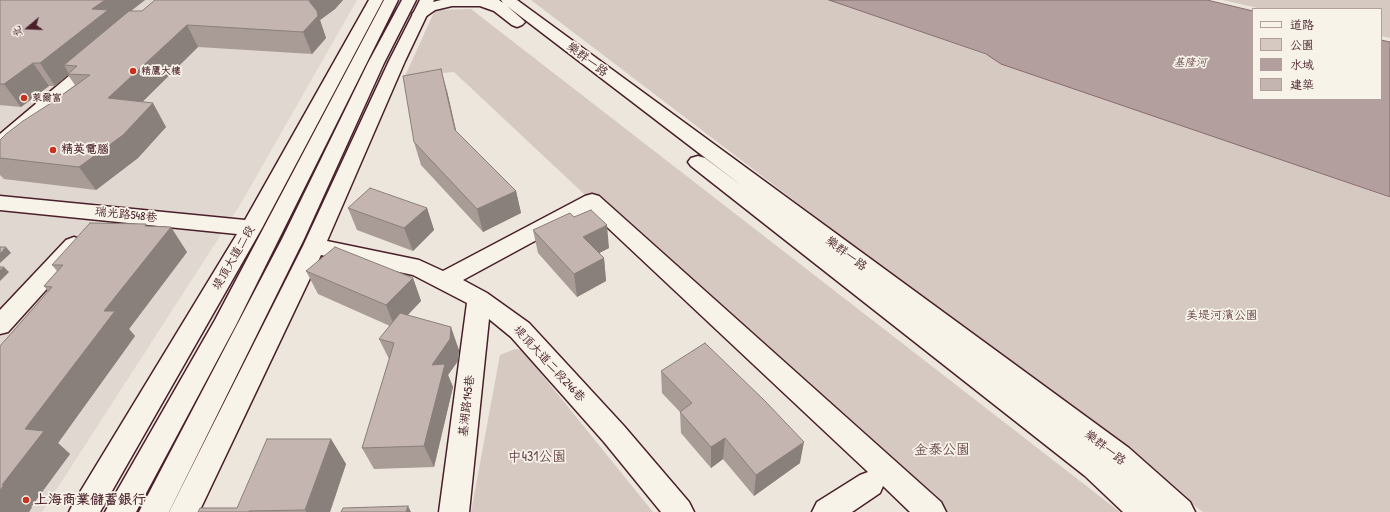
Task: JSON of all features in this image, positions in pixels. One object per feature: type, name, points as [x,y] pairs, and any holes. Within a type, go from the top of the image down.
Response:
[{"type":"main road","name":"堤頂大道二段","points":[[84,512],[251,228],[376,0]]},
{"type":"main road","name":"堤頂大道二段","points":[[120,512],[224,325],[391,0]]},
{"type":"main road","points":[[418,4],[430,7],[452,2],[498,2]]},
{"type":"main road","name":"樂群一路","points":[[498,2],[1094,467],[1144,512]]},
{"type":"main road","name":"樂群一路","points":[[498,2],[1119,457],[1180,512]]},
{"type":"main road","points":[[184,512],[314,246],[418,4]]},
{"type":"main road","points":[[154,512],[293,239],[376,63],[418,4]]},
{"type":"main road","points":[[0,144],[109,51]]},
{"type":"main road","points":[[443,280],[592,201],[931,512]]},
{"type":"main road","name":"瑞光路548巷","points":[[0,202],[251,228]]},
{"type":"main road","points":[[0,325],[104,212]]},
{"type":"main road","name":"堤頂大道二段246巷","points":[[314,246],[419,268],[479,299],[520,330],[614,434],[680,512]]},
{"type":"main road","name":"基湖路145巷","points":[[454,512],[479,299]]},
{"type":"main road","points":[[827,512],[870,484]]},
{"type":"shaded area","points":[[0,0],[357,0],[240,205],[42,512],[0,512]]},
{"type":"green space","name":"美堤河濱公園","points":[[531,0],[831,0],[1390,198],[1390,512],[1203,512]]},
{"type":"green space","points":[[1223,0],[1390,0],[1390,38],[1382,36],[1382,8],[1258,8]]},
{"type":"green space","name":"金泰公園","points":[[471,9],[1120,512],[920,512],[875,467],[454,72],[405,76],[435,10]]},
{"type":"green space","name":"中431公園","points":[[515,349],[522,350],[653,512],[471,512],[500,355]]},
{"type":"water","name":"基隆河","points":[[829,0],[1207,0],[1252,11],[1252,100],[1382,100],[1382,40],[1390,42],[1390,197],[1001,64],[986,54]]},
{"type":"building","points":[[0,0],[105,0],[92,9],[108,10],[40,63],[33,63],[4,84],[0,84]]},
{"type":"building","points":[[155,0],[311,0],[309,1],[317,11],[318,16],[303,32],[187,25],[108,98],[153,103],[123,135],[79,167],[0,158],[0,140],[6,134],[90,75],[68,74],[77,66],[64,65],[129,11],[142,11]]},
{"type":"building","points":[[441,69],[455,130],[516,191],[477,209],[414,142],[403,76]]},
{"type":"building","points":[[370,188],[427,208],[404,228],[348,208]]},
{"type":"building","points":[[591,210],[607,225],[583,237],[604,258],[574,274],[533,230],[570,213],[574,217]]},
{"type":"building","points":[[90,223],[146,224],[145,226],[171,227],[104,311],[115,311],[25,429],[44,431],[2,485],[4,485],[0,490],[0,346],[52,287],[44,286],[63,265],[52,265]]},
{"type":"building","points":[[0,247],[6,247],[0,254]]},
{"type":"building","points":[[335,247],[413,278],[386,305],[306,271]]},
{"type":"building","points":[[400,313],[451,327],[450,339],[432,365],[445,364],[424,446],[362,448],[394,343],[379,339]]},
{"type":"building","points":[[705,343],[765,401],[804,442],[756,475],[725,438],[711,447],[680,412],[692,403],[661,371]]},
{"type":"building","points":[[267,439],[331,439],[305,510],[198,512],[200,508],[237,508]]},
{"type":"building","points":[[408,506],[406,512],[341,512],[343,508]]},
{"type":"place","name":"精鷹大樓","points":[[133,71]]},
{"type":"place","name":"萊爾富","points":[[24,98]]},
{"type":"place","name":"精英電腦","points":[[53,150]]},
{"type":"place","name":"上海商業儲蓄銀行","points":[[26,500]]}]
